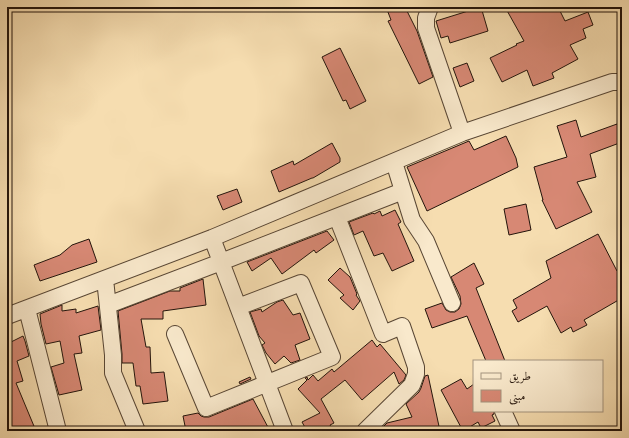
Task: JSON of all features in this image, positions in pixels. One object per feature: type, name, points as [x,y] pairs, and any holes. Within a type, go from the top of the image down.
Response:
[{"type":"street","points":[[430,7],[426,18],[426,28],[462,133]]},
{"type":"street","points":[[7,316],[212,238],[462,133],[612,82],[622,82]]},
{"type":"street","points":[[394,162],[412,220],[426,241],[452,304]]},
{"type":"street","points":[[108,305],[403,191]]},
{"type":"street","points":[[337,217],[383,334],[402,326],[416,367],[416,374],[412,385],[365,431]]},
{"type":"street","points":[[212,238],[284,431]]},
{"type":"street","points":[[105,279],[113,373],[137,431]]},
{"type":"street","points":[[175,334],[206,408],[332,357],[301,283],[238,307]]},
{"type":"street","points":[[27,309],[58,431]]},
{"type":"street","points":[[503,412],[512,431]]},
{"type":"building","points":[[386,7],[405,7],[417,31],[433,77],[419,84],[388,21],[391,20]]},
{"type":"building","points":[[481,7],[488,31],[450,43],[448,36],[441,38],[436,21]]},
{"type":"building","points":[[505,7],[558,7],[565,21],[588,12],[593,25],[583,29],[586,38],[570,45],[578,59],[552,73],[554,78],[533,86],[527,70],[502,82],[490,58],[524,41]]},
{"type":"building","points":[[340,48],[366,101],[350,109],[346,100],[343,101],[322,57]]},
{"type":"building","points":[[467,63],[474,81],[460,87],[453,68]]},
{"type":"building","points":[[576,120],[581,137],[617,124],[622,142],[590,154],[596,177],[577,182],[592,212],[556,229],[542,200],[534,167],[567,157],[557,126]]},
{"type":"building","points":[[506,136],[516,158],[518,167],[427,211],[407,167],[469,141],[474,150]]},
{"type":"building","points":[[332,143],[340,158],[340,162],[313,178],[279,192],[271,171],[293,161],[294,165]]},
{"type":"building","points":[[237,189],[242,202],[223,210],[217,196]]},
{"type":"building","points":[[526,204],[531,230],[509,235],[504,209]]},
{"type":"building","points":[[395,210],[401,222],[398,224],[414,261],[392,271],[383,253],[374,256],[363,231],[354,235],[349,222],[380,211],[382,216]]},
{"type":"building","points":[[327,231],[334,240],[316,253],[314,250],[282,274],[271,258],[252,271],[247,262]]},
{"type":"building","points":[[598,234],[617,271],[622,268],[622,298],[584,320],[587,325],[573,332],[571,327],[561,333],[547,306],[518,322],[512,311],[517,308],[513,300],[551,278],[546,261]]},
{"type":"building","points":[[89,239],[97,262],[40,281],[34,265],[60,255],[72,245]]},
{"type":"building","points":[[474,263],[484,284],[476,288],[505,360],[486,360],[467,316],[432,328],[425,309],[442,303],[446,310],[455,312],[459,309],[461,304],[460,296],[451,277]]},
{"type":"building","points":[[340,268],[350,277],[357,294],[356,295],[360,301],[353,310],[340,298],[344,295],[328,280]]},
{"type":"building","points":[[203,279],[206,305],[163,311],[163,319],[141,319],[146,347],[150,347],[151,373],[164,372],[168,401],[143,404],[140,386],[136,386],[133,363],[122,363],[118,311],[170,291],[180,291],[180,288]]},
{"type":"building","points":[[283,300],[293,315],[300,313],[310,339],[295,345],[300,360],[291,363],[284,356],[275,364],[266,353],[262,345],[265,343],[259,336],[250,312],[261,309],[262,312],[277,302]]},
{"type":"building","points":[[62,305],[62,311],[76,309],[76,313],[98,306],[101,330],[79,336],[82,353],[74,354],[82,390],[59,395],[51,367],[64,363],[60,341],[46,344],[40,314]]},
{"type":"building","points":[[23,336],[29,356],[17,361],[23,381],[16,383],[36,431],[7,431],[7,339],[10,339],[11,342]]},
{"type":"building","points":[[372,340],[377,347],[380,344],[406,375],[404,380],[399,384],[394,372],[362,400],[345,380],[321,399],[334,423],[330,425],[333,431],[307,431],[302,422],[320,413],[298,389],[307,380],[305,378],[307,377],[308,380],[313,375],[318,381],[332,369],[334,372]]},
{"type":"building","points":[[428,375],[440,431],[379,431],[387,423],[412,417],[406,404],[419,392],[425,376]]},
{"type":"building","points":[[250,377],[251,379],[240,384],[239,382]]},
{"type":"building","points":[[461,379],[467,389],[473,385],[473,412],[494,412],[492,415],[495,421],[481,428],[478,422],[463,431],[441,390]]},
{"type":"building","points":[[253,399],[270,431],[186,431],[183,416],[198,413],[201,416],[209,417]]}]
